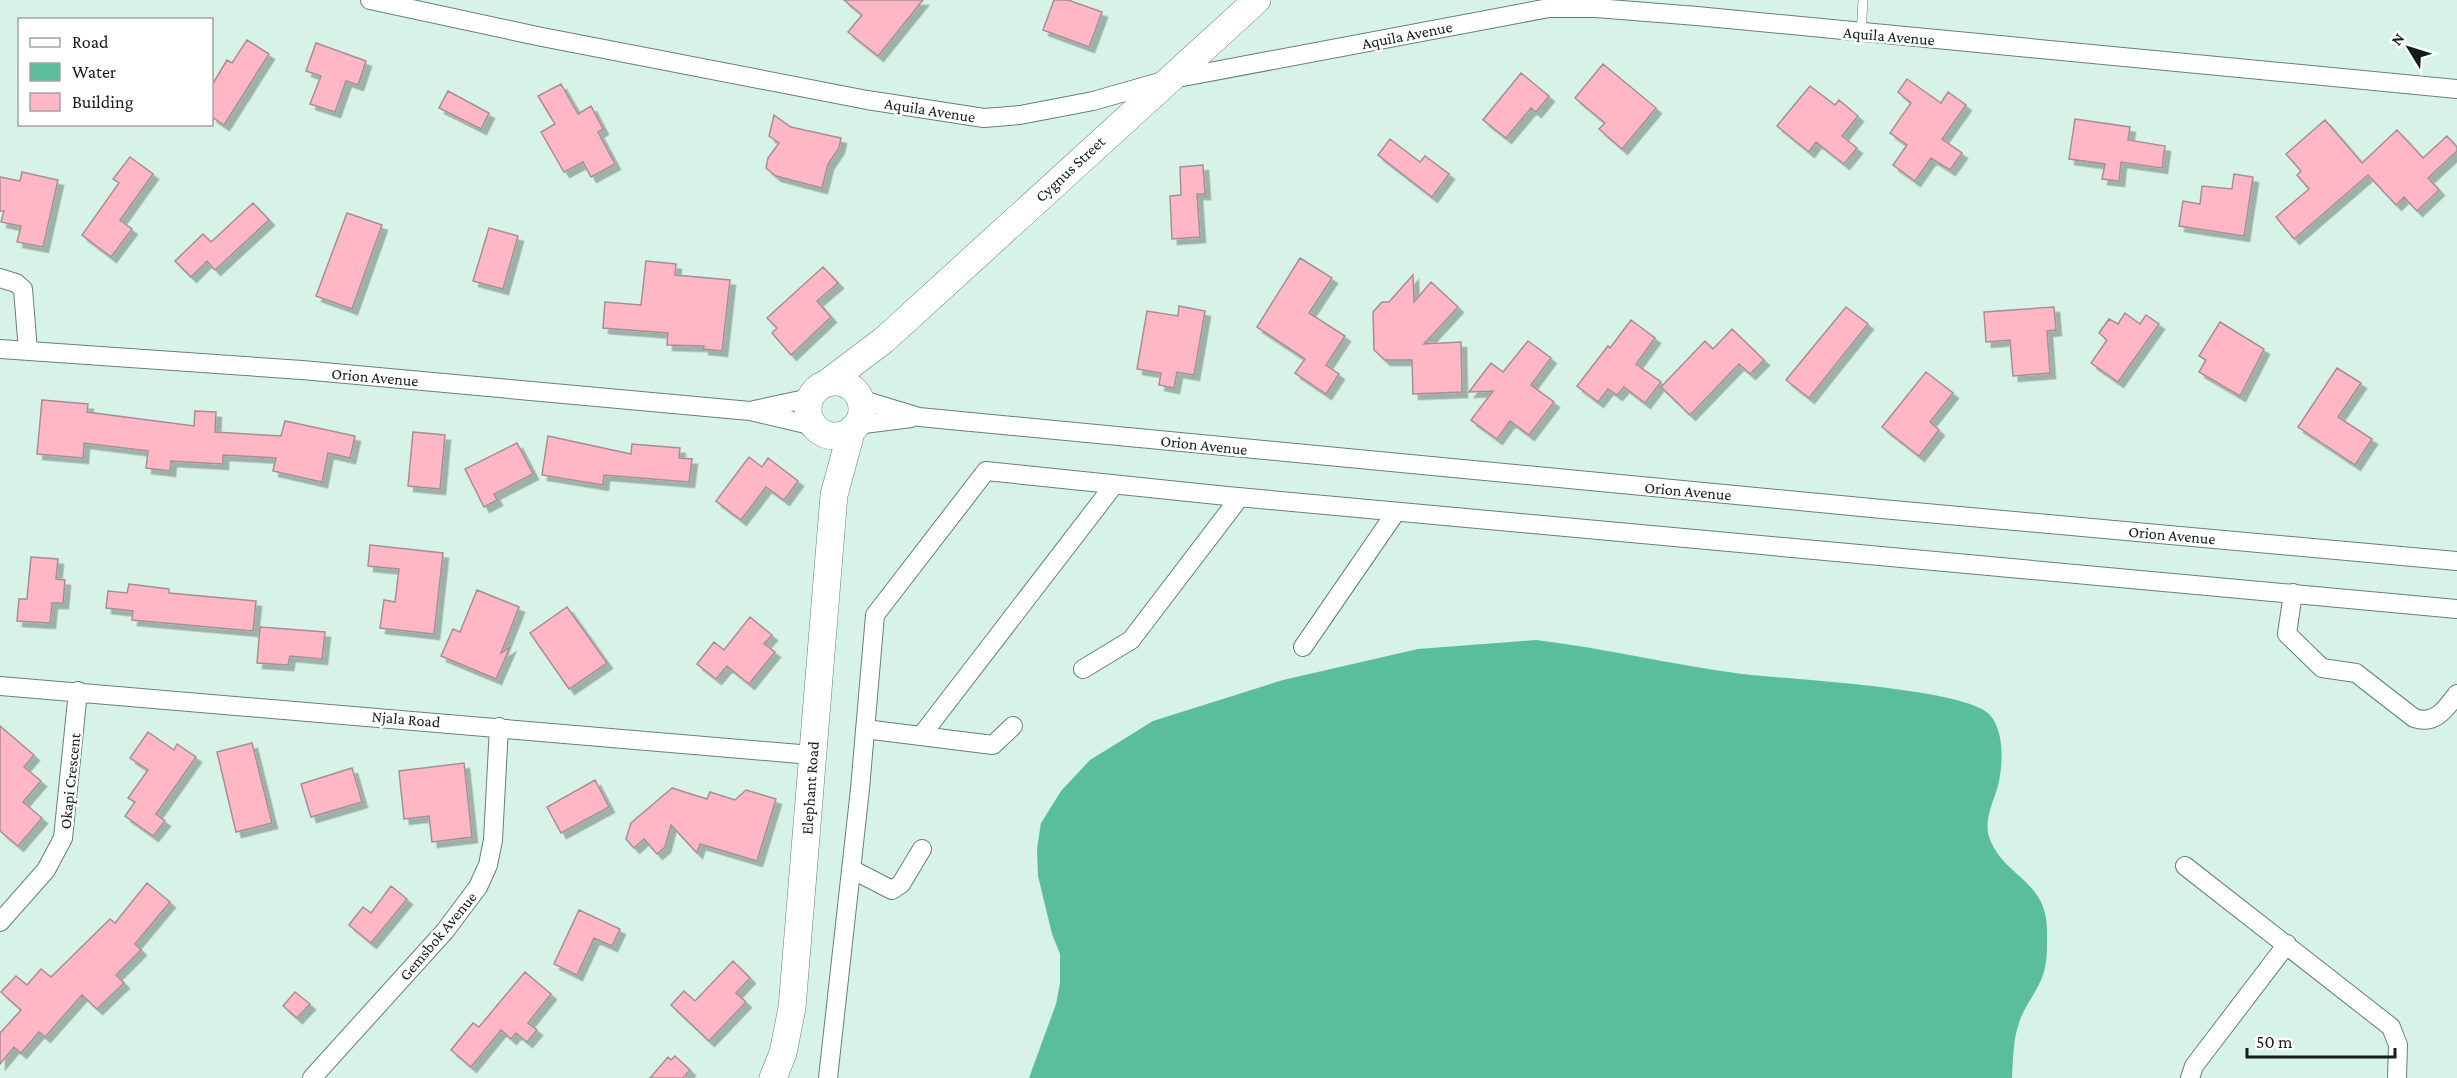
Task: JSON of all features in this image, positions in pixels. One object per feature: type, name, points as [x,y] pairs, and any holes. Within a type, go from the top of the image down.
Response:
[{"type":"street","name":"Aquila Avenue","points":[[370,0],[542,37],[855,97],[984,118],[1020,115],[1093,101],[1167,80],[1549,8],[1607,9],[2457,89]]},
{"type":"street","name":"Cygnus Street","points":[[819,390],[884,340],[1257,0]]},
{"type":"street","points":[[0,278],[16,283],[23,289],[28,351]]},
{"type":"street","name":"Cygnus Street","points":[[856,411],[866,363],[884,340]]},
{"type":"street","name":"Orion Avenue","points":[[0,349],[302,370],[750,411],[817,429]]},
{"type":"street","points":[[843,383],[856,411],[836,436],[817,429],[808,412],[819,390],[843,383]]},
{"type":"street","name":"Orion Avenue","points":[[750,411],[819,390]]},
{"type":"street","name":"Orion Avenue","points":[[856,411],[1847,506],[2457,561]]},
{"type":"street","name":"Orion Avenue","points":[[856,411],[919,417]]},
{"type":"street","name":"Elephant Road","points":[[773,1078],[788,1037],[792,1008],[834,495],[856,411]]},
{"type":"street","name":"Elephant Road","points":[[817,429],[828,451],[834,495]]},
{"type":"street","points":[[828,1078],[852,869],[875,615],[986,471],[1396,512],[2293,592],[2457,609]]},
{"type":"street","points":[[921,736],[1114,484]]},
{"type":"street","points":[[1083,669],[1131,640],[1240,497]]},
{"type":"street","points":[[1304,647],[1396,512]]},
{"type":"street","points":[[2293,592],[2287,634],[2322,668],[2356,673],[2414,718],[2424,721],[2437,717],[2457,694]]},
{"type":"street","name":"Njala Road","points":[[0,686],[812,755]]},
{"type":"street","name":"Okapi Crescent","points":[[0,922],[46,870],[63,838],[78,691]]},
{"type":"street","points":[[866,729],[993,745],[1013,726]]},
{"type":"street","name":"Gemsbok Avenue","points":[[312,1078],[445,931],[478,887],[488,865],[493,840],[499,727]]},
{"type":"street","points":[[852,869],[892,890],[902,884],[922,849]]},
{"type":"street","points":[[2185,866],[2391,1027],[2398,1045],[2397,1078]]},
{"type":"street","points":[[2190,1078],[2194,1066],[2287,944]]},
{"type":"lane","points":[[1861,34],[1863,0]]},
{"type":"water","points":[[1536,640],[1742,674],[1913,691],[1975,706],[1990,715],[1998,729],[2002,756],[1999,781],[1988,819],[1988,834],[1998,854],[2034,890],[2041,901],[2047,931],[2045,968],[2018,1027],[2012,1078],[1029,1078],[1056,1004],[1060,983],[1060,954],[1052,934],[1038,876],[1037,849],[1041,823],[1061,791],[1090,760],[1153,721],[1283,680],[1418,649]]},
{"type":"building","points":[[844,0],[923,0],[878,56],[848,32],[862,15]]},
{"type":"building","points":[[1054,0],[1068,0],[1102,12],[1089,47],[1043,30]]},
{"type":"building","points":[[247,40],[269,54],[224,125],[213,118],[213,83],[227,60],[232,63]]},
{"type":"building","points":[[316,43],[366,61],[358,85],[346,81],[335,112],[310,104],[321,76],[306,71]]},
{"type":"building","points":[[1603,64],[1656,108],[1622,149],[1599,129],[1605,123],[1575,98]]},
{"type":"building","points":[[1521,73],[1549,96],[1536,112],[1531,108],[1506,138],[1483,120]]},
{"type":"building","points":[[1907,79],[1941,103],[1948,92],[1966,105],[1942,139],[1962,153],[1950,170],[1931,158],[1915,181],[1893,165],[1907,145],[1890,133],[1911,103],[1898,92]]},
{"type":"building","points":[[561,84],[578,114],[591,106],[603,129],[598,132],[615,164],[591,177],[583,162],[564,172],[541,132],[555,124],[538,96]]},
{"type":"building","points":[[1810,86],[1835,105],[1839,100],[1858,116],[1842,136],[1857,148],[1844,164],[1816,142],[1809,152],[1777,126]]},
{"type":"building","points":[[448,91],[489,113],[481,129],[439,108]]},
{"type":"building","points":[[774,115],[791,127],[841,138],[839,148],[828,164],[822,188],[776,176],[766,168],[768,158],[779,143],[769,136]]},
{"type":"building","points":[[2075,119],[2130,127],[2128,140],[2165,146],[2162,168],[2121,162],[2119,181],[2102,179],[2105,164],[2069,159]]},
{"type":"building","points":[[2325,120],[2362,163],[2397,130],[2423,158],[2447,136],[2457,147],[2457,151],[2428,178],[2439,190],[2417,211],[2404,197],[2396,205],[2368,175],[2294,239],[2276,217],[2309,189],[2297,175],[2301,171],[2286,154]]},
{"type":"building","points":[[1390,139],[1420,162],[1425,156],[1449,174],[1432,197],[1378,155]]},
{"type":"building","points":[[130,157],[153,174],[120,220],[132,229],[111,257],[82,235],[119,183],[113,179]]},
{"type":"building","points":[[1203,165],[1205,194],[1197,194],[1200,237],[1172,239],[1170,196],[1181,195],[1180,167]]},
{"type":"building","points":[[22,172],[58,180],[43,247],[17,242],[21,226],[1,222],[4,211],[0,211],[0,177],[20,181]]},
{"type":"building","points":[[2234,174],[2253,177],[2244,236],[2179,226],[2183,201],[2200,204],[2202,186],[2232,189]]},
{"type":"building","points":[[253,203],[269,220],[215,270],[207,261],[191,277],[175,261],[203,234],[211,242]]},
{"type":"building","points":[[347,213],[382,225],[352,309],[316,296]]},
{"type":"building","points":[[489,228],[518,236],[503,289],[473,281]]},
{"type":"building","points":[[1300,258],[1332,278],[1309,313],[1345,336],[1326,365],[1339,374],[1326,394],[1295,373],[1305,359],[1257,327]]},
{"type":"building","points":[[646,261],[676,264],[675,275],[730,280],[722,351],[703,349],[704,346],[667,345],[668,333],[603,328],[605,302],[641,305]]},
{"type":"building","points":[[823,267],[838,283],[817,301],[831,317],[791,355],[772,333],[777,328],[767,318]]},
{"type":"building","points":[[1413,275],[1414,302],[1431,282],[1458,307],[1424,344],[1461,342],[1462,392],[1413,394],[1412,360],[1385,360],[1374,350],[1373,312],[1382,302],[1389,302]]},
{"type":"building","points":[[1179,306],[1205,311],[1194,375],[1177,372],[1174,388],[1159,385],[1161,373],[1137,369],[1147,311],[1178,316]]},
{"type":"building","points":[[1846,307],[1868,324],[1809,398],[1786,380]]},
{"type":"building","points":[[2054,307],[2056,330],[2047,331],[2050,373],[2013,376],[2010,340],[1986,342],[1984,312]]},
{"type":"building","points":[[2125,313],[2140,324],[2146,315],[2159,324],[2118,382],[2091,363],[2107,340],[2099,333],[2109,319],[2118,324]]},
{"type":"building","points":[[1631,320],[1655,338],[1636,364],[1661,382],[1645,403],[1624,387],[1617,395],[1608,389],[1598,402],[1577,386]]},
{"type":"building","points":[[2220,322],[2264,349],[2240,396],[2199,372],[2206,360],[2199,356]]},
{"type":"building","points":[[1732,329],[1764,360],[1750,374],[1739,364],[1690,415],[1661,387],[1705,341],[1713,349]]},
{"type":"building","points":[[1528,341],[1551,358],[1531,385],[1554,402],[1529,435],[1510,421],[1497,439],[1471,420],[1493,391],[1469,392],[1491,363],[1503,372]]},
{"type":"building","points":[[2337,368],[2361,383],[2338,417],[2372,439],[2355,465],[2298,427]]},
{"type":"building","points":[[1926,372],[1953,393],[1930,422],[1939,430],[1919,456],[1882,427]]},
{"type":"building","points":[[42,400],[88,404],[87,412],[194,426],[195,411],[216,412],[215,432],[281,436],[285,421],[355,436],[350,458],[328,453],[322,482],[273,471],[276,458],[223,455],[223,464],[171,461],[170,471],[146,468],[148,451],[84,443],[83,458],[37,454]]},
{"type":"building","points":[[413,432],[445,435],[440,489],[408,486]]},
{"type":"building","points":[[548,436],[631,454],[632,444],[680,448],[679,458],[692,459],[689,482],[604,475],[603,485],[542,475]]},
{"type":"building","points":[[517,443],[533,474],[494,494],[497,500],[484,507],[465,469]]},
{"type":"building","points":[[749,457],[762,467],[768,458],[798,481],[784,500],[766,487],[741,520],[716,501]]},
{"type":"building","points":[[370,545],[443,553],[434,634],[380,628],[384,600],[395,602],[399,569],[368,566]]},
{"type":"building","points":[[31,557],[58,559],[56,579],[65,580],[63,603],[52,603],[50,623],[17,621],[19,599],[27,599]]},
{"type":"building","points":[[129,584],[169,589],[169,593],[256,601],[253,631],[132,620],[133,611],[106,608],[108,591],[127,593]]},
{"type":"building","points":[[477,590],[519,607],[501,653],[510,647],[496,679],[441,656],[453,629],[460,632]]},
{"type":"building","points":[[567,607],[607,663],[569,689],[530,633]]},
{"type":"building","points":[[750,617],[772,635],[764,644],[775,652],[749,684],[727,666],[716,679],[697,664],[714,642],[724,650]]},
{"type":"building","points":[[260,627],[325,632],[322,659],[290,656],[288,665],[257,663]]},
{"type":"building","points":[[0,726],[34,755],[24,767],[41,781],[23,802],[42,818],[18,846],[0,831]]},
{"type":"building","points":[[148,732],[174,750],[177,744],[196,757],[156,814],[165,821],[153,836],[125,816],[135,802],[128,798],[148,770],[130,758]]},
{"type":"building","points":[[252,743],[272,823],[236,832],[217,752]]},
{"type":"building","points":[[464,763],[472,837],[432,842],[429,816],[404,819],[399,771]]},
{"type":"building","points":[[352,768],[362,802],[311,817],[301,784]]},
{"type":"building","points":[[595,780],[609,807],[561,833],[547,807]]},
{"type":"building","points":[[672,788],[707,799],[710,792],[735,800],[746,790],[776,799],[757,861],[700,844],[697,853],[671,825],[665,847],[657,854],[644,839],[634,848],[626,839],[631,823]]},
{"type":"building","points":[[147,883],[170,902],[135,944],[141,950],[116,975],[124,983],[97,1009],[82,995],[45,1037],[39,1032],[21,1053],[14,1047],[0,1064],[0,1033],[21,1010],[1,992],[16,976],[27,985],[41,969],[51,977],[110,919],[115,923]]},
{"type":"building","points":[[391,886],[407,899],[371,943],[349,925],[363,907],[371,913]]},
{"type":"building","points":[[579,910],[620,929],[612,946],[594,938],[577,975],[554,964]]},
{"type":"building","points":[[733,961],[750,978],[736,993],[746,1002],[709,1041],[671,1005],[684,991],[695,1001]]},
{"type":"building","points":[[525,972],[551,994],[528,1023],[537,1030],[527,1042],[516,1033],[511,1039],[501,1030],[471,1067],[451,1050],[473,1023],[479,1027]]},
{"type":"building","points":[[295,992],[310,1004],[297,1018],[283,1006]]},
{"type":"building","points":[[675,1056],[690,1070],[683,1078],[650,1078],[668,1057],[671,1060]]}]
